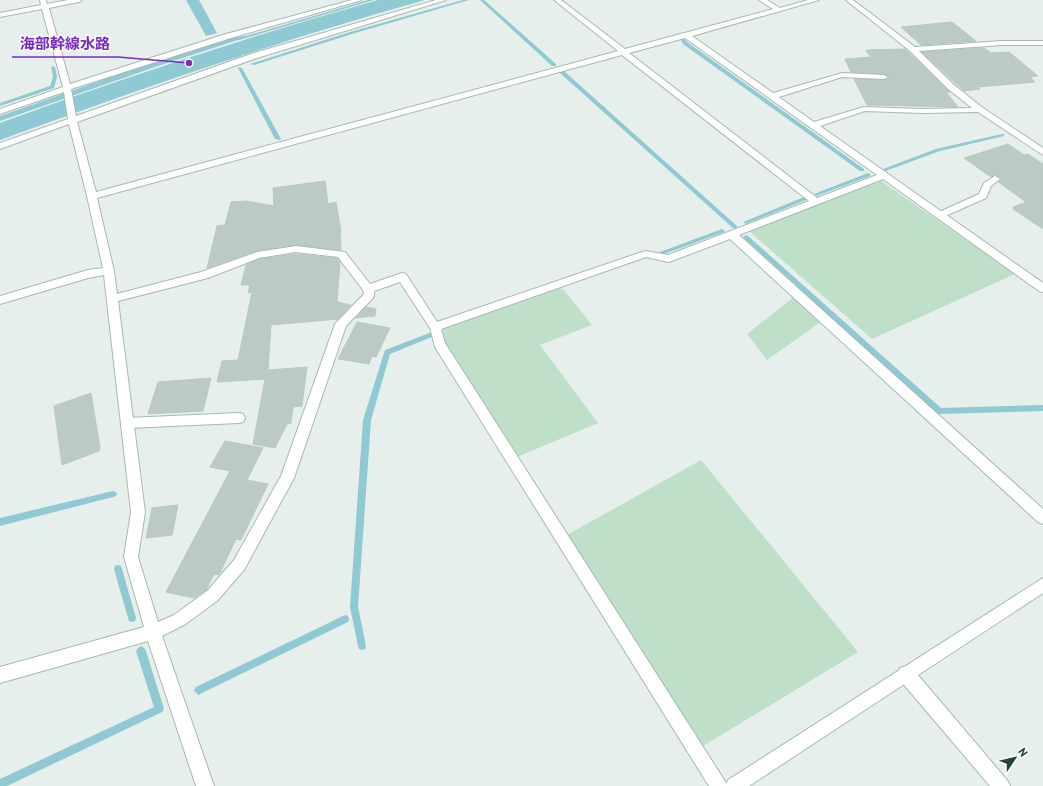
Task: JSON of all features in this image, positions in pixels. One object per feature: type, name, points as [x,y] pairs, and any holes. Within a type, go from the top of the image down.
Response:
[{"type":"street","points":[[0,15],[44,3],[79,0]]},
{"type":"street","points":[[0,112],[229,36],[359,0]]},
{"type":"street","points":[[0,146],[254,56],[443,0]]},
{"type":"street","points":[[557,0],[816,202]]},
{"type":"street","points":[[762,0],[779,10]]},
{"type":"street","points":[[92,196],[816,0]]},
{"type":"street","points":[[849,0],[913,49],[951,87],[980,110],[1043,152]]},
{"type":"street","points":[[44,3],[67,89],[72,120],[92,196],[109,271],[138,512],[131,557],[152,632],[205,786]]},
{"type":"street","points":[[686,35],[1043,288]]},
{"type":"street","points":[[913,49],[1002,43],[1043,43]]},
{"type":"street","points":[[773,96],[842,75],[884,77]]},
{"type":"street","points":[[813,125],[864,109],[980,110]]},
{"type":"street","points":[[435,327],[646,254],[669,259],[884,176]]},
{"type":"street","points":[[940,215],[982,196],[987,185],[995,180]]},
{"type":"street","points":[[732,235],[1043,518]]},
{"type":"street","points":[[0,675],[152,632],[179,620],[212,596],[239,565],[287,478],[341,324],[369,295],[368,289],[341,254],[296,250],[257,255],[204,275],[112,299]]},
{"type":"street","points":[[0,300],[88,274],[109,271]]},
{"type":"street","points":[[368,289],[402,277],[435,327],[439,344],[719,786]]},
{"type":"street","points":[[127,423],[239,418]]},
{"type":"street","points":[[734,786],[1043,585]]},
{"type":"street","points":[[906,674],[1002,786]]},
{"type":"green space","points":[[881,181],[1015,274],[872,339],[749,231]]},
{"type":"green space","points":[[558,288],[563,289],[592,325],[540,345],[598,423],[517,457],[443,342],[441,333],[445,328]]},
{"type":"green space","points":[[795,296],[822,321],[767,360],[747,334]]},
{"type":"green space","points":[[701,460],[858,652],[703,746],[567,535]]},
{"type":"water","points":[[186,0],[199,0],[217,33],[206,36]]},
{"type":"water","points":[[378,0],[425,0],[264,48],[105,102],[0,140],[0,123],[94,89],[188,58]]},
{"type":"water","points":[[247,37],[155,67],[0,121],[0,116],[148,64],[228,38]]},
{"type":"building","points":[[952,22],[976,41],[921,45],[901,27]]},
{"type":"building","points":[[984,48],[991,53],[1009,52],[1038,76],[1030,77],[1035,82],[978,87],[980,89],[964,91],[922,52]]},
{"type":"building","points":[[905,49],[950,92],[946,92],[958,107],[867,105],[854,79],[884,80],[889,76],[884,74],[851,72],[845,59],[871,57],[866,51],[868,50]]},
{"type":"building","points":[[1008,144],[1024,155],[1028,154],[1043,164],[1043,229],[1013,209],[1013,207],[1026,202],[998,182],[1001,178],[996,175],[991,177],[964,158]]},
{"type":"building","points":[[325,181],[328,204],[336,202],[341,231],[341,250],[296,245],[256,251],[207,268],[217,226],[225,225],[231,202],[247,201],[274,206],[273,188]]},
{"type":"building","points":[[296,254],[337,258],[340,262],[337,302],[351,305],[338,319],[271,325],[268,370],[307,367],[302,406],[293,407],[291,423],[287,424],[275,448],[253,444],[265,379],[217,382],[222,361],[238,360],[252,292],[248,293],[250,285],[241,285],[246,265],[259,259]]},
{"type":"building","points":[[366,307],[376,309],[375,316],[356,318]]},
{"type":"building","points":[[357,322],[390,328],[376,357],[372,356],[369,364],[338,359]]},
{"type":"building","points":[[211,378],[203,411],[148,414],[158,382]]},
{"type":"building","points":[[91,393],[100,448],[99,451],[62,465],[54,406]]},
{"type":"building","points":[[225,441],[263,448],[247,480],[268,484],[241,540],[236,539],[219,575],[214,574],[206,590],[194,598],[166,592],[230,471],[210,467]]},
{"type":"building","points":[[178,505],[172,535],[146,538],[152,508]]},
{"type":"waterway","points":[[238,39],[372,0]]},
{"type":"waterway","points":[[252,64],[351,33],[467,0]]},
{"type":"waterway","points":[[482,0],[554,65]]},
{"type":"waterway","points":[[683,40],[685,43],[862,170]]},
{"type":"waterway","points":[[0,105],[52,87],[55,77],[53,67]]},
{"type":"waterway","points":[[240,68],[278,139]]},
{"type":"waterway","points":[[562,72],[735,227]]},
{"type":"waterway","points":[[886,169],[938,150],[1002,135]]},
{"type":"waterway","points":[[817,194],[868,175]]},
{"type":"waterway","points":[[746,222],[804,199]]},
{"type":"waterway","points":[[662,253],[722,231]]},
{"type":"waterway","points":[[746,237],[939,411],[1043,408]]},
{"type":"waterway","points":[[362,646],[354,607],[367,420],[387,352],[432,334]]},
{"type":"waterway","points":[[0,522],[113,494]]},
{"type":"waterway","points":[[118,569],[132,618]]},
{"type":"waterway","points":[[199,690],[345,619]]},
{"type":"waterway","points":[[0,784],[159,709],[141,651]]},
{"type":"place","name":"海部幹線水路","points":[[189,63]]}]
